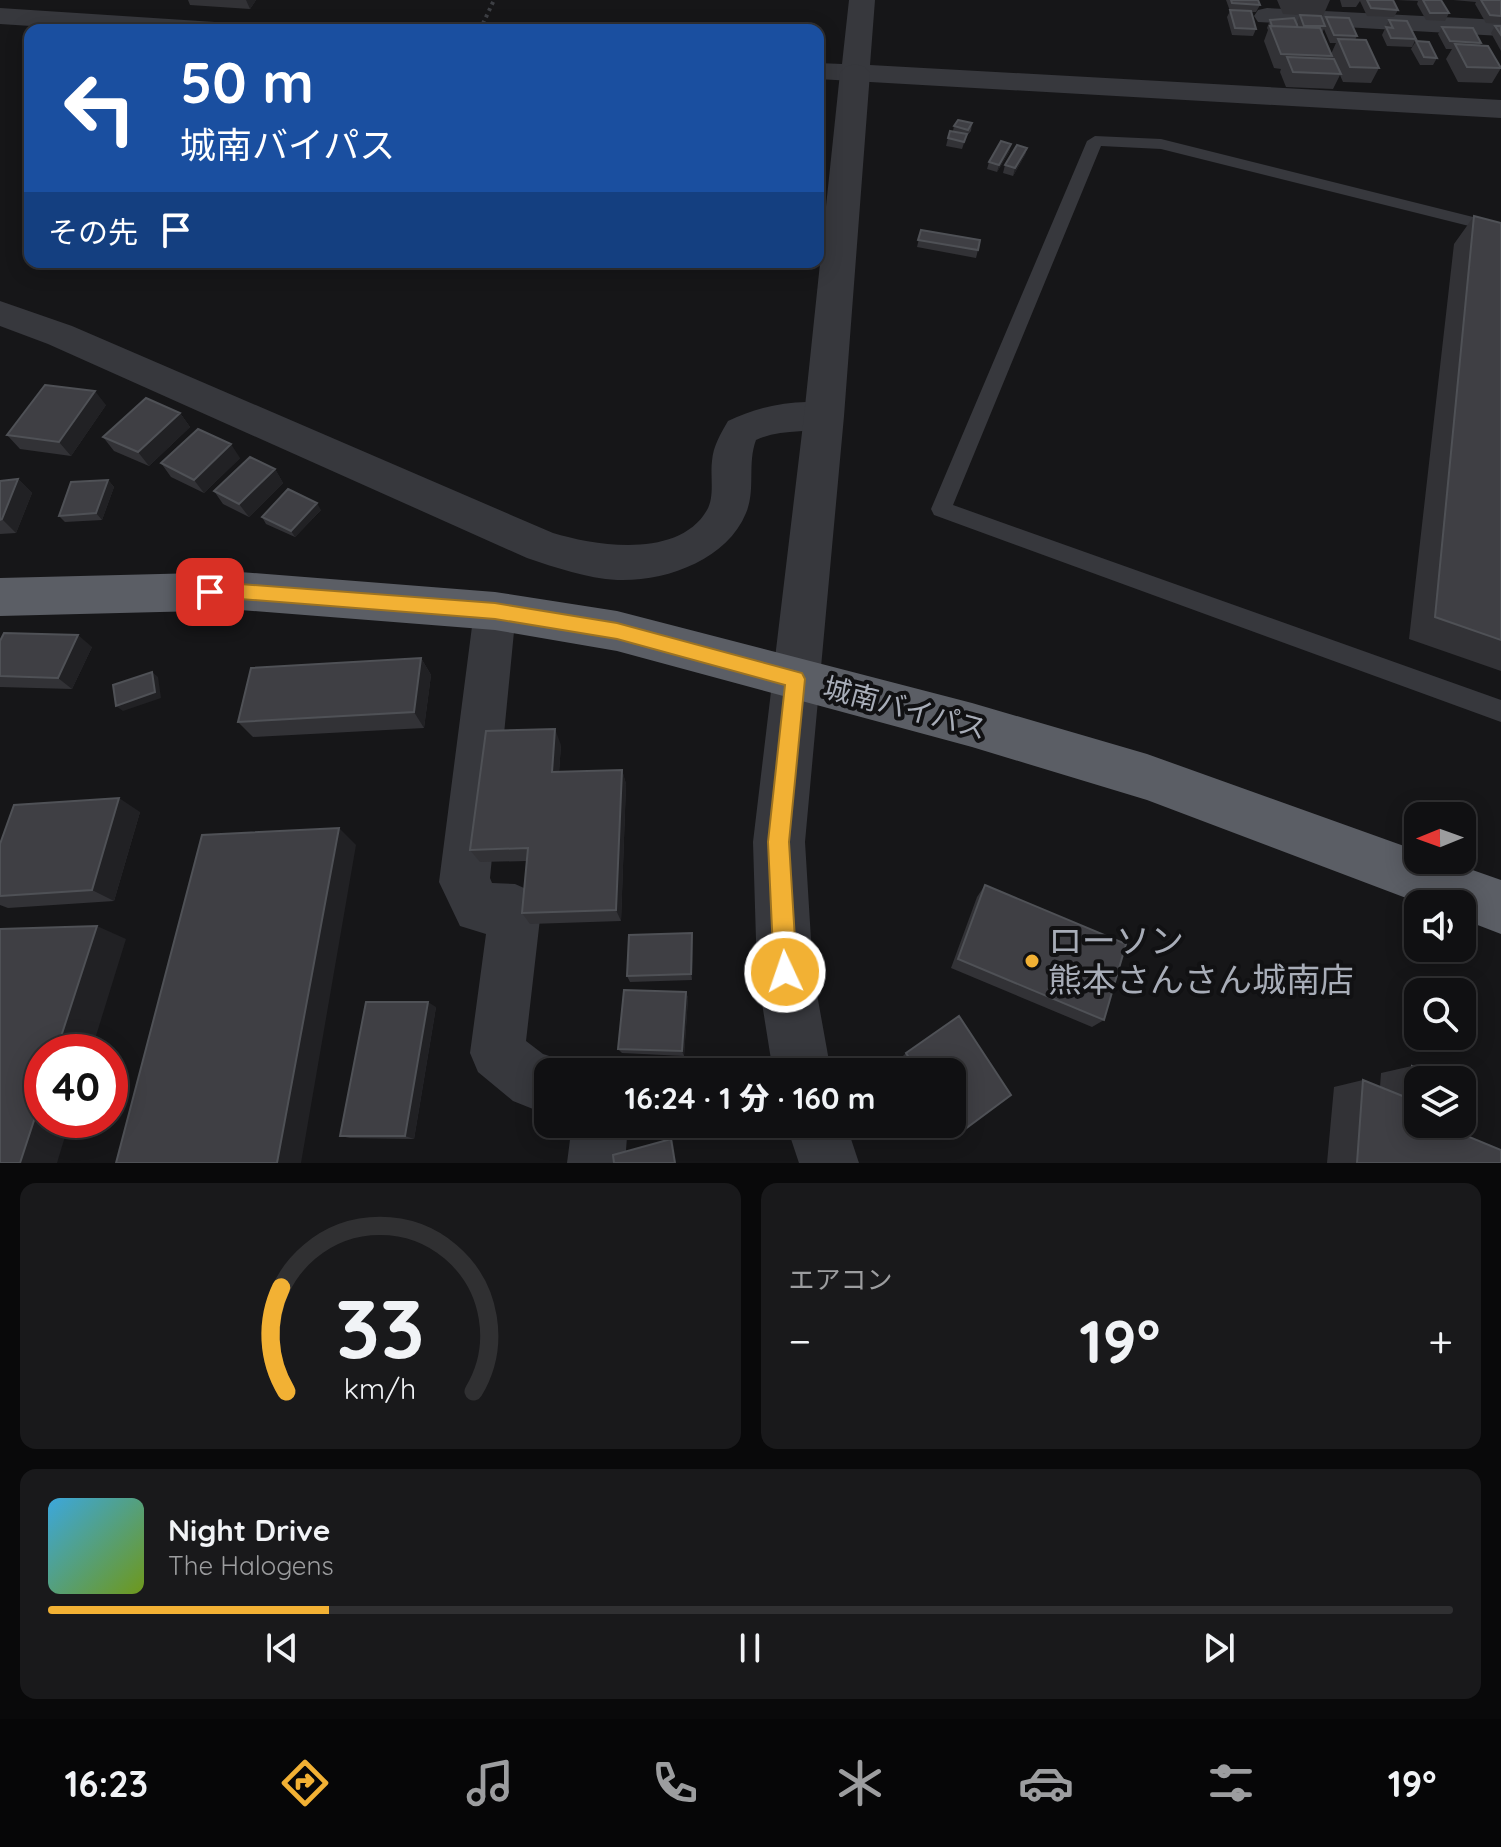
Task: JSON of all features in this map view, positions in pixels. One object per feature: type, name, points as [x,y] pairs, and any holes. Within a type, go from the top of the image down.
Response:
[{"type":"highway","name":"城南バイパス","points":[[0,597],[240,591],[495,611],[617,631],[972,725],[1147,777],[1501,907]]},
{"type":"street","points":[[132,23],[150,0]]},
{"type":"street","points":[[800,1058],[785,972],[779,842],[824,416],[837,72],[862,0]]},
{"type":"street","points":[[0,16],[144,24]]},
{"type":"street","points":[[1267,16],[1501,28]]},
{"type":"street","points":[[837,72],[1501,109]]},
{"type":"street","points":[[0,313],[60,335],[542,546],[583,560],[618,565],[678,554],[705,538],[725,516],[732,492],[732,454],[741,431],[762,421],[824,416]]},
{"type":"street","points":[[495,611],[464,882],[478,908],[515,910],[497,1053],[534,1081]]},
{"type":"street","points":[[596,1163],[599,1138]]},
{"type":"street","points":[[821,1138],[829,1163]]},
{"type":"lane","points":[[1501,229],[1161,144],[1095,141],[941,509],[1501,711]]},
{"type":"path","points":[[483,24],[494,0]]},
{"type":"building","points":[[1231,0],[1258,0],[1260,5],[1232,3]]},
{"type":"building","points":[[1367,0],[1393,0],[1398,10],[1371,8]]},
{"type":"building","points":[[1423,0],[1441,0],[1449,13],[1430,13]]},
{"type":"building","points":[[1481,0],[1501,0],[1501,16],[1490,15]]},
{"type":"building","points":[[1230,10],[1251,11],[1256,29],[1235,28]]},
{"type":"building","points":[[1300,15],[1321,16],[1325,26],[1304,26]]},
{"type":"building","points":[[1326,17],[1349,18],[1357,36],[1334,35]]},
{"type":"building","points":[[1294,18],[1298,27],[1272,26],[1270,20]]},
{"type":"building","points":[[1389,20],[1407,21],[1416,39],[1391,38],[1386,27],[1393,28]]},
{"type":"building","points":[[1270,26],[1320,28],[1332,56],[1281,54]]},
{"type":"building","points":[[1442,27],[1473,28],[1481,43],[1450,41]]},
{"type":"building","points":[[1338,39],[1366,40],[1379,68],[1350,67]]},
{"type":"building","points":[[1416,41],[1429,42],[1437,58],[1424,57]]},
{"type":"building","points":[[1455,44],[1488,46],[1501,68],[1467,67]]},
{"type":"building","points":[[1287,57],[1334,59],[1341,74],[1293,72]]},
{"type":"building","points":[[958,120],[972,123],[968,130],[954,126]]},
{"type":"building","points":[[950,131],[967,134],[964,142],[948,138]]},
{"type":"building","points":[[1001,141],[1011,144],[999,165],[989,162]]},
{"type":"building","points":[[1017,145],[1027,148],[1015,168],[1005,165]]},
{"type":"building","points":[[1474,216],[1501,223],[1501,640],[1435,617]]},
{"type":"building","points":[[921,230],[980,240],[978,250],[918,240]]},
{"type":"building","points":[[45,385],[95,391],[59,442],[7,435]]},
{"type":"building","points":[[146,398],[180,413],[138,452],[103,437]]},
{"type":"building","points":[[198,429],[231,444],[194,480],[161,463]]},
{"type":"building","points":[[250,457],[275,469],[239,504],[214,491]]},
{"type":"building","points":[[18,479],[2,519],[0,520],[0,481]]},
{"type":"building","points":[[108,480],[96,513],[59,516],[71,482]]},
{"type":"building","points":[[288,489],[317,503],[291,531],[262,517]]},
{"type":"building","points":[[4,633],[78,635],[58,678],[0,676],[0,641]]},
{"type":"building","points":[[421,658],[414,712],[238,722],[251,668]]},
{"type":"building","points":[[152,672],[155,692],[116,706],[113,685]]},
{"type":"building","points":[[555,729],[552,772],[622,770],[616,910],[522,913],[528,848],[470,850],[486,731]]},
{"type":"building","points":[[119,798],[92,890],[0,896],[0,844],[14,805]]},
{"type":"building","points":[[339,828],[277,1163],[116,1163],[123,1138],[128,1138],[128,1117],[202,835]]},
{"type":"building","name":"ローソン 熊本さんさん城南店","points":[[985,885],[1126,944],[1104,1020],[958,959]]},
{"type":"building","points":[[97,926],[62,1034],[24,1034],[24,1138],[28,1138],[20,1163],[0,1163],[0,929]]},
{"type":"building","points":[[692,933],[691,974],[627,976],[629,935]]},
{"type":"building","points":[[624,990],[686,992],[682,1051],[618,1049]]},
{"type":"building","points":[[366,1002],[428,1002],[405,1136],[340,1136]]},
{"type":"building","points":[[959,1016],[1011,1095],[966,1128],[966,1058],[909,1058],[906,1053]]},
{"type":"building","points":[[1363,1080],[1404,1097],[1404,1138],[1472,1138],[1501,1150],[1501,1163],[1357,1163]]},
{"type":"building","points":[[671,1139],[675,1163],[614,1163],[613,1155]]},
{"type":"place","name":"ローソン 熊本さんさん城南店","points":[[1032,961]]},
{"type":"route","points":[[210,592],[240,591],[495,611],[617,631],[795,679],[779,842],[785,972]]}]
